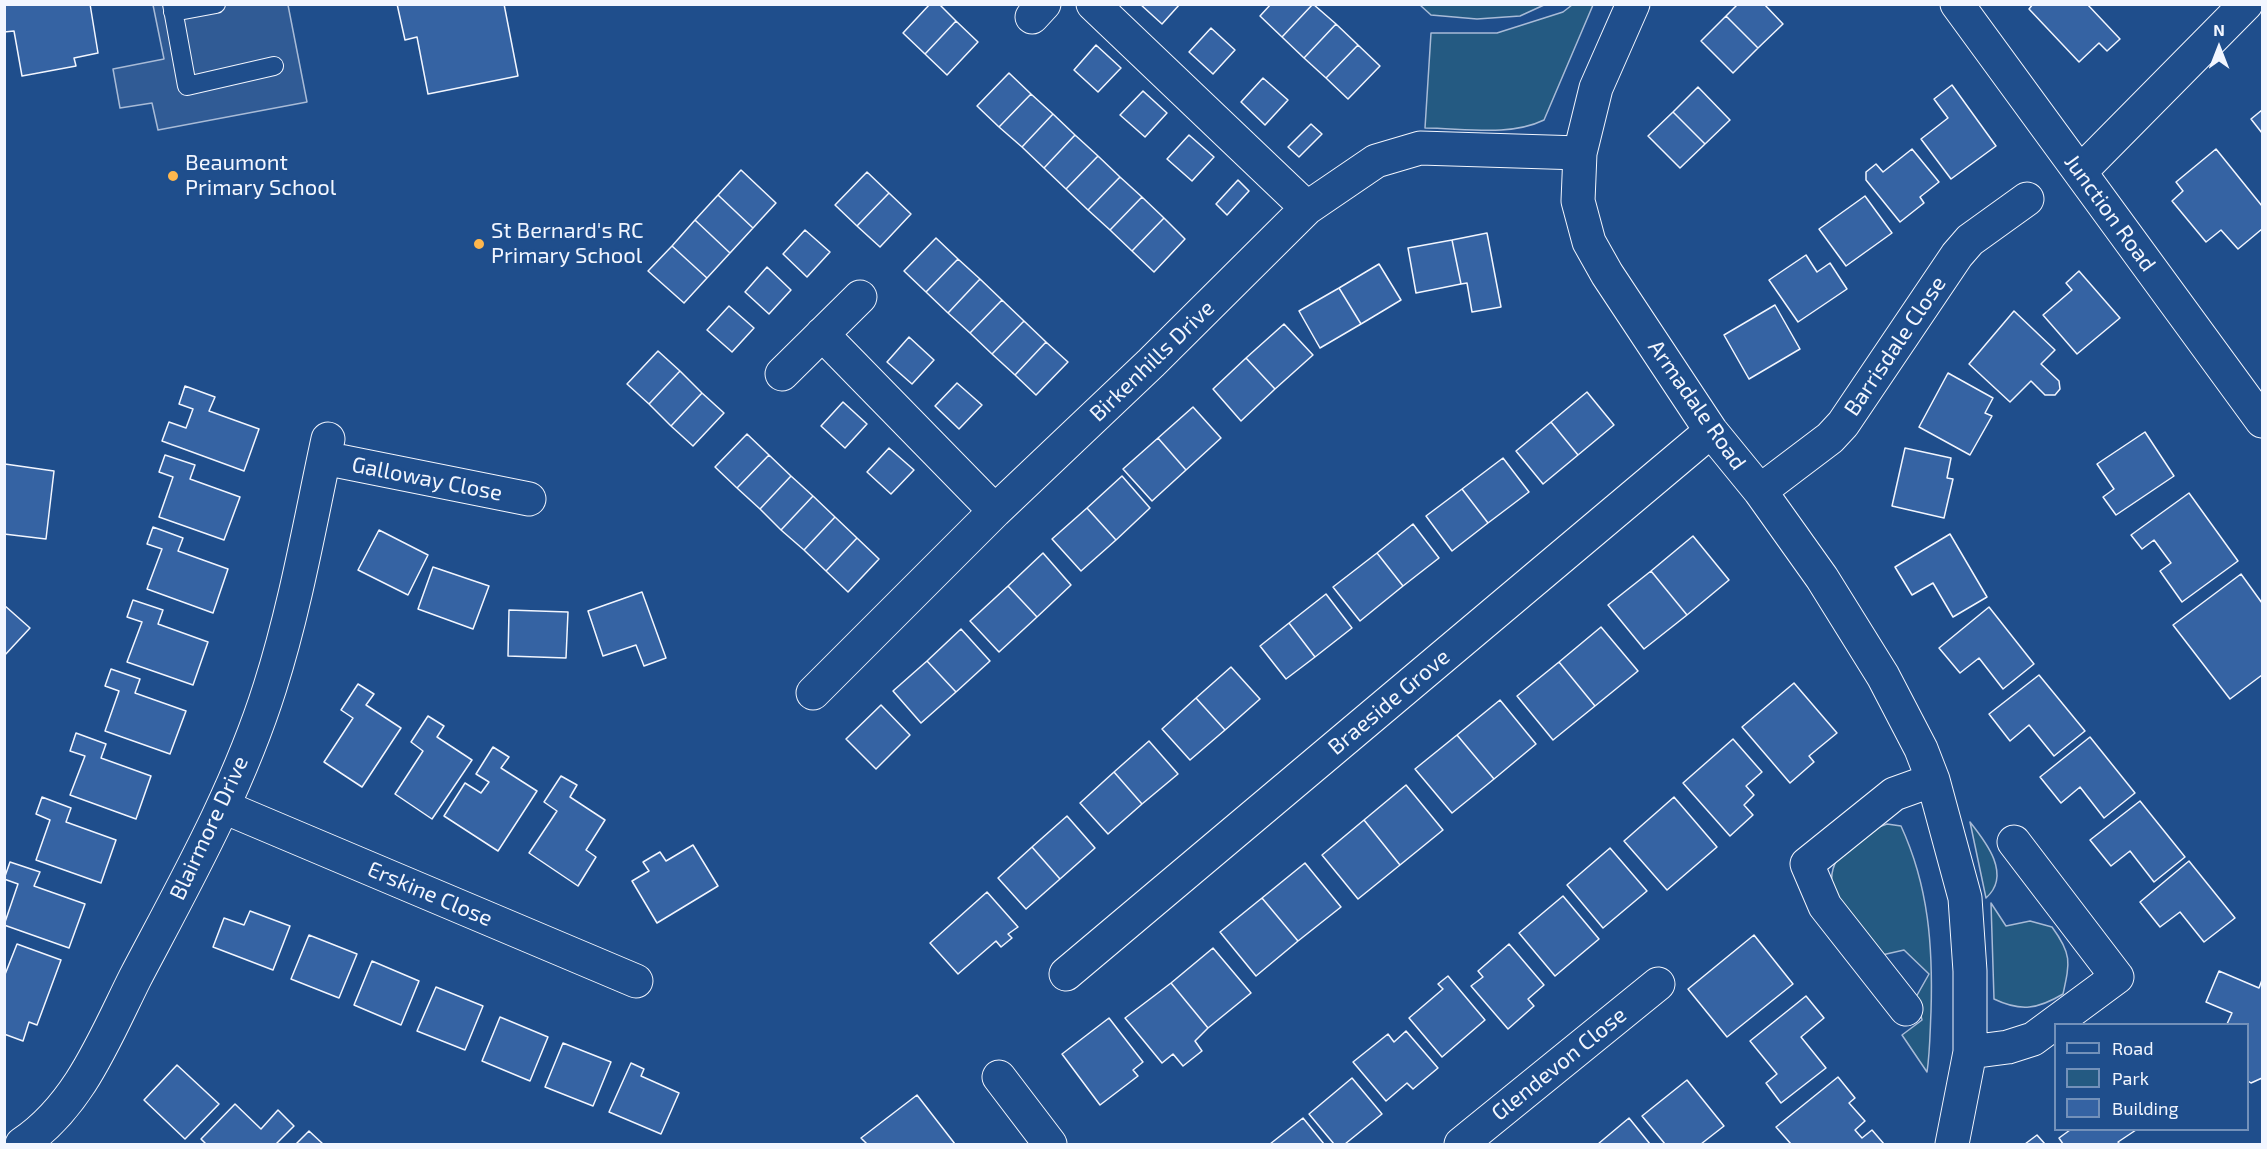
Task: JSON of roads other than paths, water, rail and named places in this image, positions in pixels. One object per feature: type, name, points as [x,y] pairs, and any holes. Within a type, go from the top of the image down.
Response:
[{"type":"street","points":[[1093,4],[1307,208]]},
{"type":"street","name":"Armadale Road","points":[[1633,4],[1596,88],[1580,153],[1578,201],[1589,242],[1607,274],[1711,431],[1760,491],[1822,578],[1883,676],[1921,749],[1934,780],[1965,898],[1970,971],[1970,1052],[1952,1144]]},
{"type":"street","name":"Junction Road","points":[[1957,4],[2262,421]]},
{"type":"street","points":[[2080,172],[2246,4]]},
{"type":"street","name":"Birkenhills Drive","points":[[813,693],[995,511],[1151,363],[1307,208],[1376,161],[1420,148],[1580,153]]},
{"type":"street","name":"Barrisdale Close","points":[[1760,491],[1830,438],[1843,424],[1957,255],[1970,240],[2027,199]]},
{"type":"street","points":[[782,374],[860,297]]},
{"type":"street","points":[[822,334],[995,511]]},
{"type":"street","name":"Braeside Grove","points":[[1066,974],[1711,431]]},
{"type":"street","name":"Galloway Close","points":[[326,449],[529,499]]},
{"type":"street","name":"Blairmore Drive","points":[[41,1140],[70,1099],[94,1058],[224,807],[270,689],[286,636],[326,449]]},
{"type":"street","points":[[1906,1009],[1825,906],[1807,864],[1894,794],[1934,780]]},
{"type":"street","name":"Erskine Close","points":[[224,807],[636,981]]},
{"type":"street","points":[[2014,842],[2117,977],[2055,1023]]},
{"type":"street","name":"Glendevon Close","points":[[1461,1144],[1658,984]]},
{"type":"street","points":[[1970,1052],[2008,1047],[2033,1039],[2054,1024]]},
{"type":"street","points":[[999,1077],[1050,1144]]},
{"type":"lane","points":[[216,4],[173,8],[187,86],[274,66]]},
{"type":"place","name":"Beaumont Primary School","points":[[173,176]]},
{"type":"place","name":"St Bernard's RC Primary School","points":[[479,244]]}]
